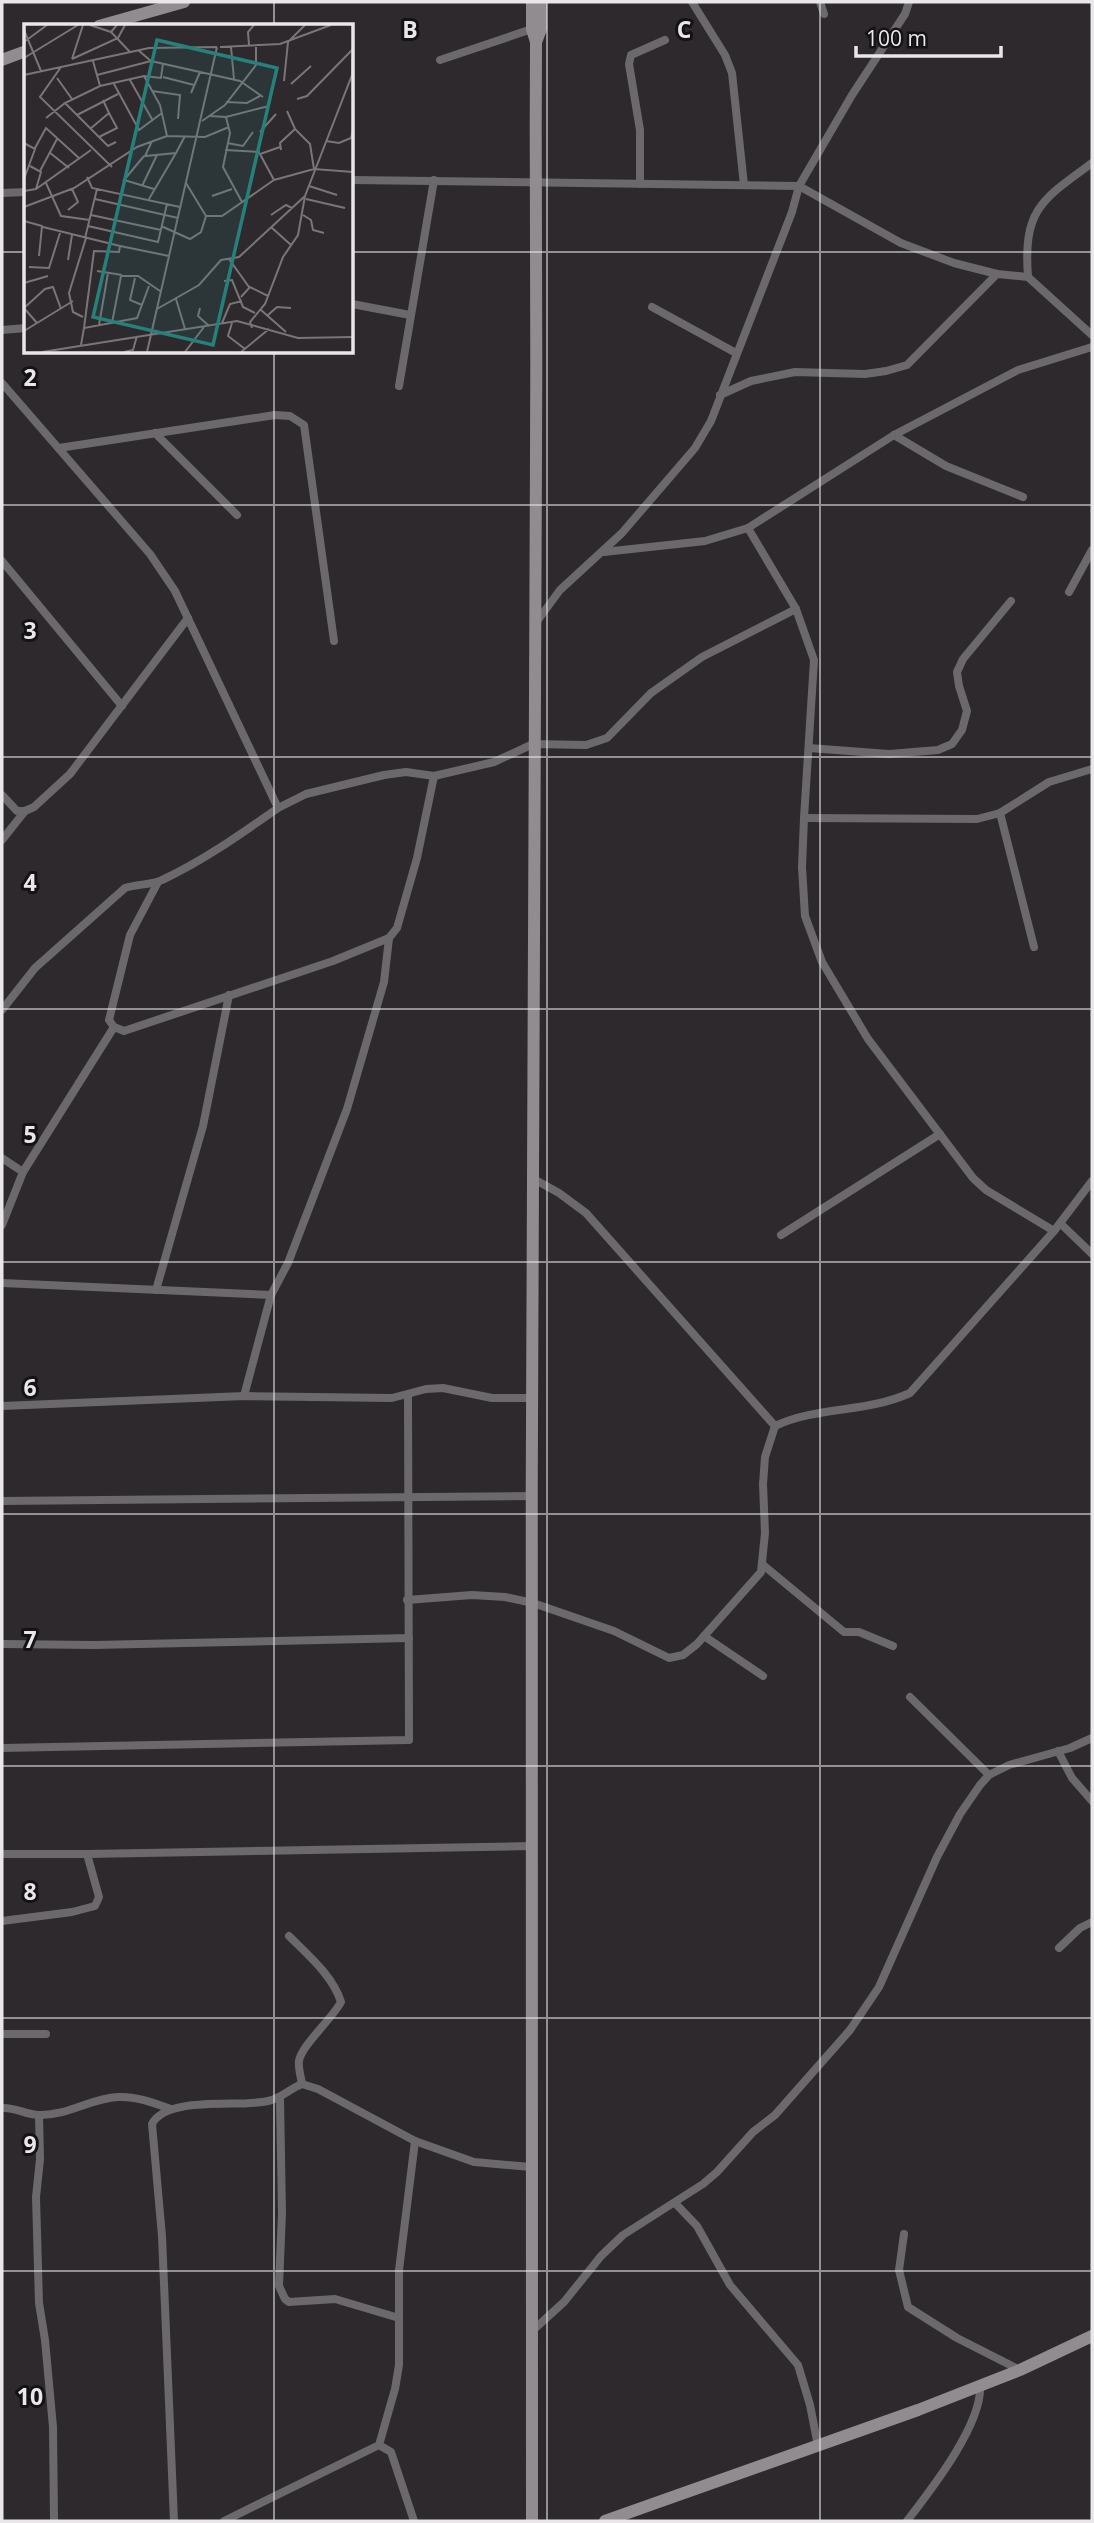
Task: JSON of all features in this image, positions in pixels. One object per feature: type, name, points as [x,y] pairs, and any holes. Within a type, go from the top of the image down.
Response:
[{"type":"main road","points":[[104,24],[145,7],[184,2]]},
{"type":"main road","points":[[531,2521],[533,626],[536,449],[532,2]]},
{"type":"main road","points":[[534,36],[541,29],[541,2]]},
{"type":"main road","points":[[2,60],[24,52]]},
{"type":"main road","points":[[605,2521],[818,2446],[1020,2370],[1092,2336]]},
{"type":"street","points":[[692,2],[725,55],[732,73],[744,186]]},
{"type":"street","points":[[820,2],[824,13]]},
{"type":"street","points":[[533,626],[560,590],[604,552],[695,447],[711,421],[792,212],[799,186],[852,95],[905,14],[909,2]]},
{"type":"street","points":[[440,60],[534,36]]},
{"type":"street","points":[[640,184],[640,131],[629,64],[631,55],[665,40]]},
{"type":"street","points":[[1028,277],[1026,247],[1032,220],[1044,202],[1092,163]]},
{"type":"street","points":[[354,180],[799,186],[901,243],[954,263],[997,274],[1028,277],[1092,335]]},
{"type":"street","points":[[399,386],[434,180]]},
{"type":"street","points":[[2,194],[24,192]]},
{"type":"street","points":[[720,395],[751,382],[795,372],[865,374],[907,365],[997,274]]},
{"type":"street","points":[[354,304],[410,315]]},
{"type":"street","points":[[652,307],[736,353]]},
{"type":"street","points":[[2,330],[24,328]]},
{"type":"street","points":[[604,552],[705,541],[748,528],[894,435],[1018,370],[1092,347]]},
{"type":"street","points":[[2,383],[150,554],[175,590],[278,808]]},
{"type":"street","points":[[59,447],[275,415],[290,416],[304,425],[334,640]]},
{"type":"street","points":[[155,433],[237,515]]},
{"type":"street","points":[[894,435],[946,466],[1023,497]]},
{"type":"street","points":[[748,528],[796,609],[814,660],[802,867],[805,916],[822,962],[868,1040],[973,1178],[1054,1231]]},
{"type":"street","points":[[1069,592],[1092,550]]},
{"type":"street","points":[[2,561],[122,706]]},
{"type":"street","points":[[809,748],[889,754],[938,750],[952,744],[962,730],[967,711],[957,672],[963,659],[1011,601]]},
{"type":"street","points":[[2,1010],[34,968],[125,888],[138,883],[158,882],[215,851],[278,808],[306,794],[384,775],[406,772],[434,776],[494,762],[533,744],[586,745],[607,737],[625,722],[651,693],[702,657],[796,609]]},
{"type":"street","points":[[2,795],[17,811],[24,811],[34,807],[70,774],[188,618]]},
{"type":"street","points":[[803,818],[977,819],[1000,813],[1049,782],[1092,769]]},
{"type":"street","points":[[158,882],[130,935],[109,1020],[114,1027],[124,1031],[333,961],[389,938],[397,928],[417,858],[434,776]]},
{"type":"street","points":[[2,840],[24,811]]},
{"type":"street","points":[[1000,813],[1034,947]]},
{"type":"street","points":[[244,1396],[271,1295],[288,1263],[347,1109],[384,982],[389,938]]},
{"type":"street","points":[[156,1290],[202,1126],[229,995]]},
{"type":"street","points":[[2,1224],[23,1172],[114,1027]]},
{"type":"street","points":[[781,1236],[940,1134]]},
{"type":"street","points":[[2,1158],[23,1172]]},
{"type":"street","points":[[532,1178],[586,1213],[775,1426]]},
{"type":"street","points":[[407,1600],[472,1595],[505,1597],[533,1603],[614,1631],[670,1658],[683,1656],[761,1572],[765,1533],[765,1457],[775,1426],[792,1418],[889,1403],[910,1393],[1054,1231],[1092,1181]]},
{"type":"street","points":[[1060,1223],[1092,1254]]},
{"type":"street","points":[[2,1283],[271,1295]]},
{"type":"street","points":[[2,1406],[244,1396],[393,1398],[426,1389],[443,1388],[492,1398],[532,1398]]},
{"type":"street","points":[[2,1748],[409,1740],[408,1395]]},
{"type":"street","points":[[2,1501],[532,1496]]},
{"type":"street","points":[[762,1564],[844,1632],[859,1632],[893,1646]]},
{"type":"street","points":[[704,1636],[763,1676]]},
{"type":"street","points":[[2,1644],[94,1645],[409,1638]]},
{"type":"street","points":[[910,1697],[989,1775]]},
{"type":"street","points":[[531,2332],[564,2302],[601,2256],[623,2235],[703,2185],[753,2132],[775,2115],[862,2015],[879,1987],[937,1857],[968,1802],[989,1775],[1009,1765],[1092,1738]]},
{"type":"street","points":[[1058,1751],[1072,1778],[1092,1801]]},
{"type":"street","points":[[2,1854],[531,1846]]},
{"type":"street","points":[[2,1921],[72,1912],[95,1906],[99,1897],[87,1854]]},
{"type":"street","points":[[1059,1948],[1080,1928],[1092,1922]]},
{"type":"street","points":[[289,1936],[322,1970],[338,1993],[341,2003],[298,2061],[302,2084]]},
{"type":"street","points":[[2,2035],[46,2034]]},
{"type":"street","points":[[174,2521],[162,2236],[152,2124],[156,2116],[171,2109],[264,2102],[281,2098],[292,2088],[302,2084],[317,2089],[415,2141],[474,2162],[531,2167]]},
{"type":"street","points":[[2,2108],[15,2108],[39,2115],[65,2112],[116,2097],[134,2098],[171,2109]]},
{"type":"street","points":[[281,2098],[282,2213],[279,2286],[285,2299],[289,2302],[335,2300],[399,2318]]},
{"type":"street","points":[[39,2115],[40,2159],[36,2196],[39,2303],[53,2427],[54,2521]]},
{"type":"street","points":[[224,2521],[379,2445],[399,2365],[399,2270],[415,2141]]},
{"type":"street","points":[[675,2203],[697,2226],[730,2286],[798,2365],[818,2446]]},
{"type":"street","points":[[904,2234],[899,2270],[908,2307],[957,2338],[1020,2370]]},
{"type":"street","points":[[907,2521],[941,2477],[964,2437],[978,2406],[980,2385]]},
{"type":"street","points":[[379,2445],[391,2452],[414,2521]]}]
